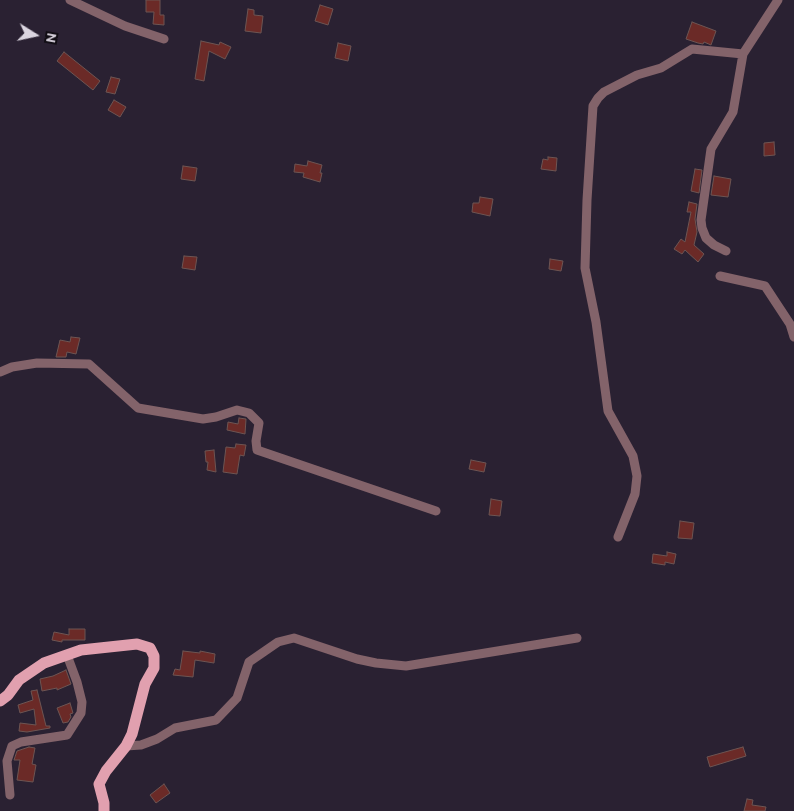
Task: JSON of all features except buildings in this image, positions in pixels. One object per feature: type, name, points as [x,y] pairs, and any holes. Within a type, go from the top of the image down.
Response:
[{"type":"main road","points":[[0,701],[8,695],[19,680],[30,672],[44,664],[81,650],[137,644],[150,648],[154,656],[154,668],[146,684],[132,734],[126,746],[106,771],[99,784],[104,811]]},
{"type":"street","points":[[70,0],[125,26],[164,39]]},
{"type":"street","points":[[726,251],[714,245],[706,238],[702,228],[701,220],[711,149],[733,112],[743,54],[778,0]]},
{"type":"street","points":[[618,537],[635,494],[637,476],[632,456],[608,411],[596,322],[585,268],[593,106],[604,92],[637,76],[661,68],[692,49],[743,54]]},
{"type":"street","points":[[720,276],[765,286],[790,324],[794,337]]},
{"type":"street","points":[[0,372],[12,367],[37,363],[89,364],[138,408],[203,419],[237,410],[249,413],[259,423],[256,450],[436,511]]},
{"type":"street","points":[[126,746],[142,745],[157,739],[175,728],[216,720],[236,698],[249,662],[278,642],[294,638],[357,659],[406,666],[577,638]]},
{"type":"street","points":[[10,794],[8,760],[12,746],[21,742],[67,735],[81,713],[82,702],[68,655]]}]
